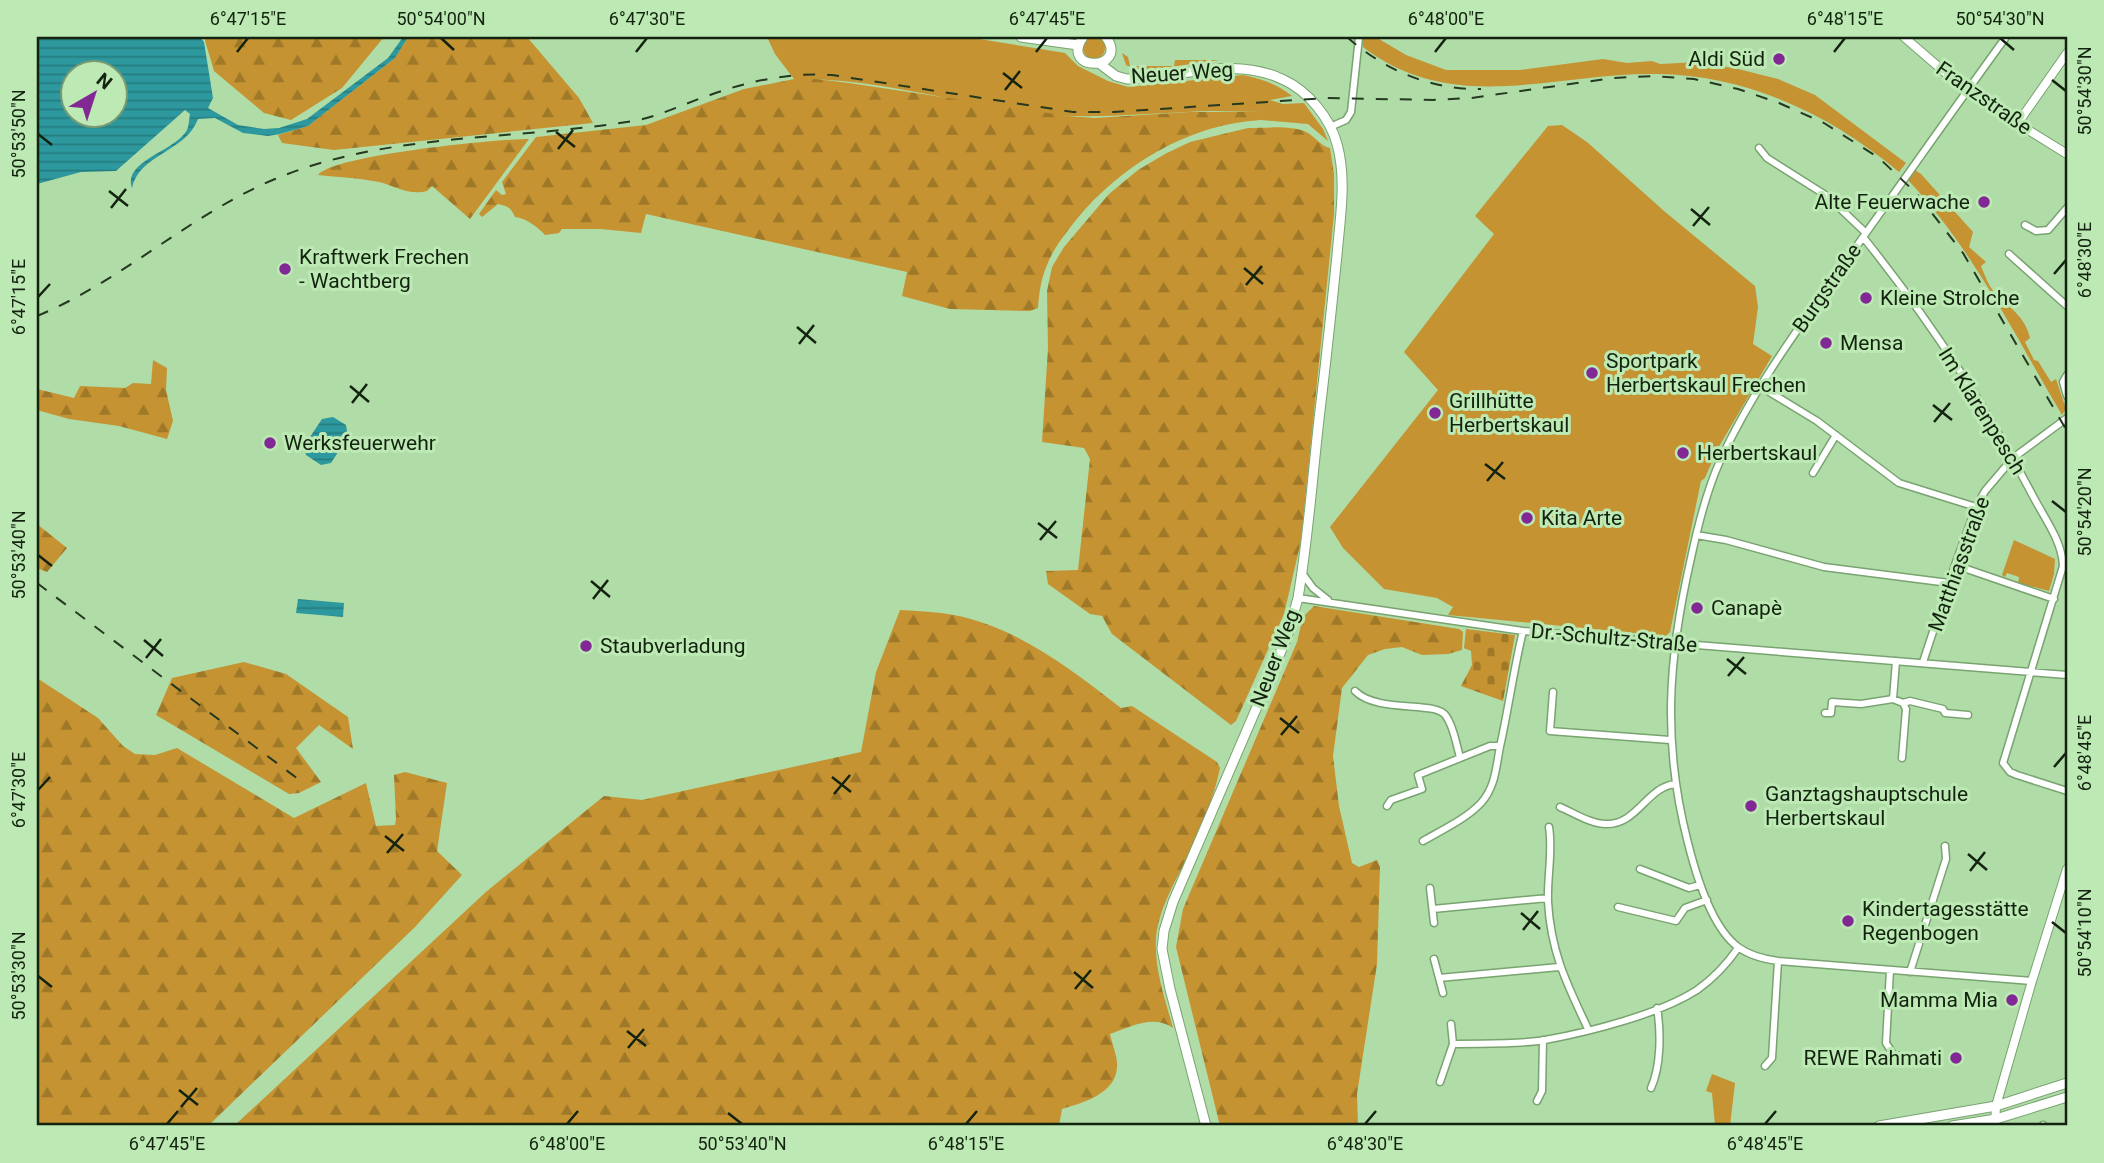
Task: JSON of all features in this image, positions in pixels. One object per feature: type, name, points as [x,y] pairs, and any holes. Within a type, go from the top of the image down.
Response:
[{"type":"main road","points":[[1021,37],[1081,41]]},
{"type":"main road","points":[[1100,64],[1107,59],[1111,50],[1106,37]]},
{"type":"main road","name":"Neuer Weg","points":[[1081,41],[1078,51],[1084,61],[1088,64],[1100,64],[1116,76],[1127,79],[1220,68],[1240,68],[1273,75],[1300,90],[1331,127],[1342,173],[1330,334],[1298,598],[1287,637],[1167,915],[1164,931],[1162,949],[1170,989],[1206,1126]]},
{"type":"main road","points":[[1879,1126],[1996,1106],[2067,1083]]},
{"type":"main road","points":[[1952,1126],[1995,1123],[2067,1097]]},
{"type":"street","points":[[1331,127],[1346,120],[1351,113],[1359,37]]},
{"type":"street","name":"Franzstraße","points":[[1903,37],[1966,91],[2067,154]]},
{"type":"street","name":"Burgstraße","points":[[1738,948],[1721,930],[1700,885],[1675,784],[1670,740],[1670,683],[1674,643],[1703,506],[1720,461],[1761,387],[1817,300],[2006,37]]},
{"type":"street","points":[[2018,123],[2067,53]]},
{"type":"street","name":"Im Klarenpesch","points":[[1759,148],[1767,158],[1827,197],[1865,235],[1919,310],[2013,458],[2062,555],[2063,566],[2054,599],[2004,757],[2005,768],[2017,775],[2067,791]]},
{"type":"street","points":[[2025,225],[2036,231],[2048,230],[2067,208]]},
{"type":"street","points":[[2010,254],[2067,306]]},
{"type":"street","points":[[2067,375],[2063,382],[2067,396]]},
{"type":"street","points":[[1761,387],[1836,435],[1899,483],[1976,507]]},
{"type":"street","name":"Matthiasstraße","points":[[1923,662],[1976,507],[1995,477],[2013,458],[2067,418]]},
{"type":"street","points":[[1813,473],[1836,435]]},
{"type":"street","points":[[1696,535],[1753,547],[1824,567],[1949,583]]},
{"type":"street","points":[[1955,565],[2054,599]]},
{"type":"street","points":[[1302,573],[1313,588],[1329,602]]},
{"type":"street","name":"Dr.-Schultz-Straße","points":[[1298,598],[1522,631],[2067,675]]},
{"type":"street","points":[[1423,841],[1472,811],[1483,801],[1497,772],[1522,631]]},
{"type":"street","points":[[1892,699],[1896,661]]},
{"type":"street","points":[[1354,691],[1363,700],[1442,712],[1447,718],[1460,757]]},
{"type":"street","points":[[1553,692],[1550,731],[1670,740]]},
{"type":"street","points":[[1825,713],[1831,713],[1832,702],[1861,705],[1892,699],[1943,709],[1945,713],[1968,715]]},
{"type":"street","points":[[1902,758],[1906,709],[1903,703]]},
{"type":"street","points":[[1387,806],[1391,800],[1422,789],[1418,775],[1490,746],[1500,746]]},
{"type":"street","points":[[1560,807],[1596,822],[1610,824],[1634,814],[1658,789],[1675,784]]},
{"type":"street","points":[[1549,827],[1550,931],[1559,967],[1588,1029]]},
{"type":"street","points":[[1910,972],[1947,859],[1945,846]]},
{"type":"street","points":[[1640,869],[1689,888],[1700,885]]},
{"type":"street","points":[[1995,1123],[1996,1106],[2067,869]]},
{"type":"street","points":[[1430,888],[1434,923]]},
{"type":"street","points":[[1433,909],[1548,898]]},
{"type":"street","points":[[2058,898],[2067,902]]},
{"type":"street","points":[[1618,907],[1676,921],[1685,908],[1707,900]]},
{"type":"street","points":[[1453,1044],[1544,1040],[1620,1021],[1686,996],[1712,979],[1738,948],[1756,957],[1778,961],[2032,981]]},
{"type":"street","points":[[1434,959],[1443,993]]},
{"type":"street","points":[[1765,1066],[1772,1058],[1778,961]]},
{"type":"street","points":[[1439,978],[1559,967]]},
{"type":"street","points":[[1890,970],[1886,1043],[1893,1054],[1905,1057]]},
{"type":"street","points":[[1651,1088],[1656,1076],[1659,1021],[1657,1008]]},
{"type":"street","points":[[1440,1082],[1453,1044],[1451,1024]]},
{"type":"street","points":[[1537,1101],[1542,1091],[1544,1040]]},
{"type":"green space","points":[[204,37],[384,37],[342,88],[291,120],[264,113],[214,71]]},
{"type":"green space","points":[[408,37],[527,37],[579,98],[593,123],[334,150],[282,143],[278,135],[308,126],[395,58]]},
{"type":"green space","points":[[767,37],[967,37],[1065,53],[1078,66],[1108,81],[1128,87],[1243,75],[1269,82],[1292,96],[1270,100],[1283,104],[1304,103],[1323,129],[1328,141],[1308,124],[1261,120],[1261,112],[1205,111],[1115,116],[1043,114],[856,82],[794,79],[775,54]]},
{"type":"green space","points":[[1094,37],[1102,40],[1105,48],[1102,56],[1094,59],[1086,56],[1083,48],[1086,40]]},
{"type":"green space","points":[[1363,39],[1379,39],[1406,55],[1446,70],[1520,70],[1603,59],[1627,63],[1700,62],[1738,69],[1778,79],[1815,95],[1906,163],[1899,172],[1873,151],[1817,116],[1756,90],[1724,82],[1657,74],[1506,86],[1469,86],[1433,80],[1398,68],[1363,47]]},
{"type":"green space","points":[[1122,53],[1128,57],[1130,66],[1174,66],[1175,60],[1219,60],[1142,71],[1126,65]]},
{"type":"green space","points":[[794,79],[849,83],[1094,118],[1190,112],[1262,112],[1264,115],[1261,120],[1234,123],[1183,139],[1135,165],[1114,182],[1076,220],[1056,247],[1043,276],[1038,308],[1030,311],[950,309],[902,296],[907,272],[646,214],[641,233],[562,229],[559,233],[545,235],[532,224],[515,217],[510,209],[498,204],[482,217],[479,214],[496,190],[502,195],[506,194],[502,182],[536,137],[646,125],[744,89]]},
{"type":"green space","name":"Sportpark Herbertskaul Frechen","points":[[1562,125],[1587,142],[1664,211],[1755,286],[1758,307],[1753,344],[1772,356],[1701,481],[1670,632],[1666,636],[1448,615],[1453,607],[1437,598],[1384,589],[1343,548],[1330,527],[1438,390],[1404,352],[1494,234],[1475,216],[1548,126]]},
{"type":"green space","points":[[1248,128],[1293,128],[1309,134],[1330,148],[1334,174],[1334,214],[1301,541],[1284,614],[1236,721],[1231,725],[1112,634],[1102,616],[1090,614],[1048,584],[1046,571],[1078,570],[1090,459],[1084,448],[1042,442],[1048,348],[1047,291],[1052,267],[1064,247],[1109,194],[1138,170],[1190,142]]},
{"type":"green space","points":[[529,139],[470,219],[432,186],[427,191],[415,192],[371,181],[318,175],[353,161],[384,155],[453,145]]},
{"type":"green space","points":[[1915,170],[1973,232],[1969,247],[1986,262],[1981,266],[1990,287],[2025,325],[2030,338],[2025,342],[2034,360],[2038,361],[2051,382],[2056,379],[2065,406],[2062,415],[1973,263],[1953,234],[1908,180]]},
{"type":"green space","points":[[153,360],[167,368],[166,390],[173,421],[167,439],[119,426],[69,419],[37,410],[37,389],[74,398],[80,386],[125,388],[133,383],[151,384]]},
{"type":"green space","points":[[37,524],[67,548],[47,572],[37,568]]},
{"type":"green space","points":[[2014,540],[2055,559],[2049,591],[2018,583],[2019,577],[2007,573],[2005,577],[2002,575]]},
{"type":"green space","points":[[1314,606],[1459,629],[1463,632],[1462,650],[1448,654],[1422,655],[1402,647],[1385,649],[1368,655],[1342,688],[1333,756],[1339,806],[1352,863],[1359,867],[1377,860],[1380,867],[1377,964],[1357,1094],[1358,1126],[1220,1126],[1176,947],[1183,909],[1297,642],[1303,617]]},
{"type":"green space","points":[[900,610],[954,615],[978,621],[1022,640],[1063,665],[1121,708],[1132,706],[1217,762],[1220,768],[1202,826],[1166,902],[1158,926],[1157,961],[1173,1028],[1150,1022],[1110,1034],[1117,1059],[1111,1084],[1097,1096],[1062,1109],[1059,1126],[234,1126],[487,891],[604,796],[642,800],[861,752],[876,672]]},
{"type":"green space","points":[[1466,629],[1515,635],[1503,701],[1461,686],[1472,665],[1471,651],[1464,648]]},
{"type":"green space","points":[[244,662],[286,674],[348,717],[353,749],[319,725],[296,748],[321,782],[299,793],[289,794],[156,715],[172,678]]},
{"type":"green space","points":[[37,678],[98,718],[123,746],[135,754],[155,755],[177,748],[294,818],[366,783],[376,826],[395,825],[394,775],[405,772],[447,783],[437,851],[462,875],[415,927],[208,1126],[37,1126]]},
{"type":"green space","points":[[1712,1074],[1735,1083],[1730,1126],[1715,1125],[1712,1093],[1706,1091]]},
{"type":"water","points":[[37,37],[200,37],[204,42],[213,98],[208,108],[238,125],[264,129],[279,128],[307,119],[388,58],[403,37],[408,37],[395,58],[308,126],[268,136],[243,133],[215,118],[198,119],[184,139],[144,168],[136,177],[132,188],[131,179],[135,170],[187,130],[190,114],[185,110],[116,171],[81,172],[37,184]]},
{"type":"water","points":[[333,417],[346,425],[348,437],[331,463],[321,465],[306,455],[304,446],[322,419]]},
{"type":"water","points":[[298,599],[344,603],[343,617],[296,613]]},
{"type":"railway","points":[[1347,37],[1361,49],[1409,76],[1444,86],[1481,89]]},
{"type":"railway","points":[[37,316],[98,285],[244,194],[275,179],[319,164],[363,152],[409,145],[639,120],[725,90],[786,76],[832,75],[1073,112],[1114,112],[1327,98],[1471,98],[1613,78],[1653,76],[1694,79],[1738,89],[1779,103],[1824,123],[1879,158],[1917,194],[1963,253],[2067,431]]},
{"type":"railway","points":[[37,583],[298,779]]},
{"type":"place","name":"Aldi Süd","points":[[1779,59]]},
{"type":"place","name":"Alte Feuerwache","points":[[1984,202]]},
{"type":"place","name":"Kraftwerk Frechen - Wachtberg","points":[[285,269]]},
{"type":"place","name":"Kleine Strolche","points":[[1866,298]]},
{"type":"place","name":"Mensa","points":[[1826,343]]},
{"type":"place","name":"Sportpark Herbertskaul Frechen","points":[[1592,373]]},
{"type":"place","name":"Grillhütte Herbertskaul","points":[[1435,413]]},
{"type":"place","name":"Werksfeuerwehr","points":[[270,443]]},
{"type":"place","name":"Herbertskaul","points":[[1683,453]]},
{"type":"place","name":"Kita Arte","points":[[1527,518]]},
{"type":"place","name":"Canapè","points":[[1697,608]]},
{"type":"place","name":"Staubverladung","points":[[586,646]]},
{"type":"place","name":"Ganztagshauptschule Herbertskaul","points":[[1751,806]]},
{"type":"place","name":"Kindertagesstätte Regenbogen","points":[[1848,921]]},
{"type":"place","name":"Mamma Mia","points":[[2012,1000]]},
{"type":"place","name":"REWE Rahmati","points":[[1956,1058]]}]
